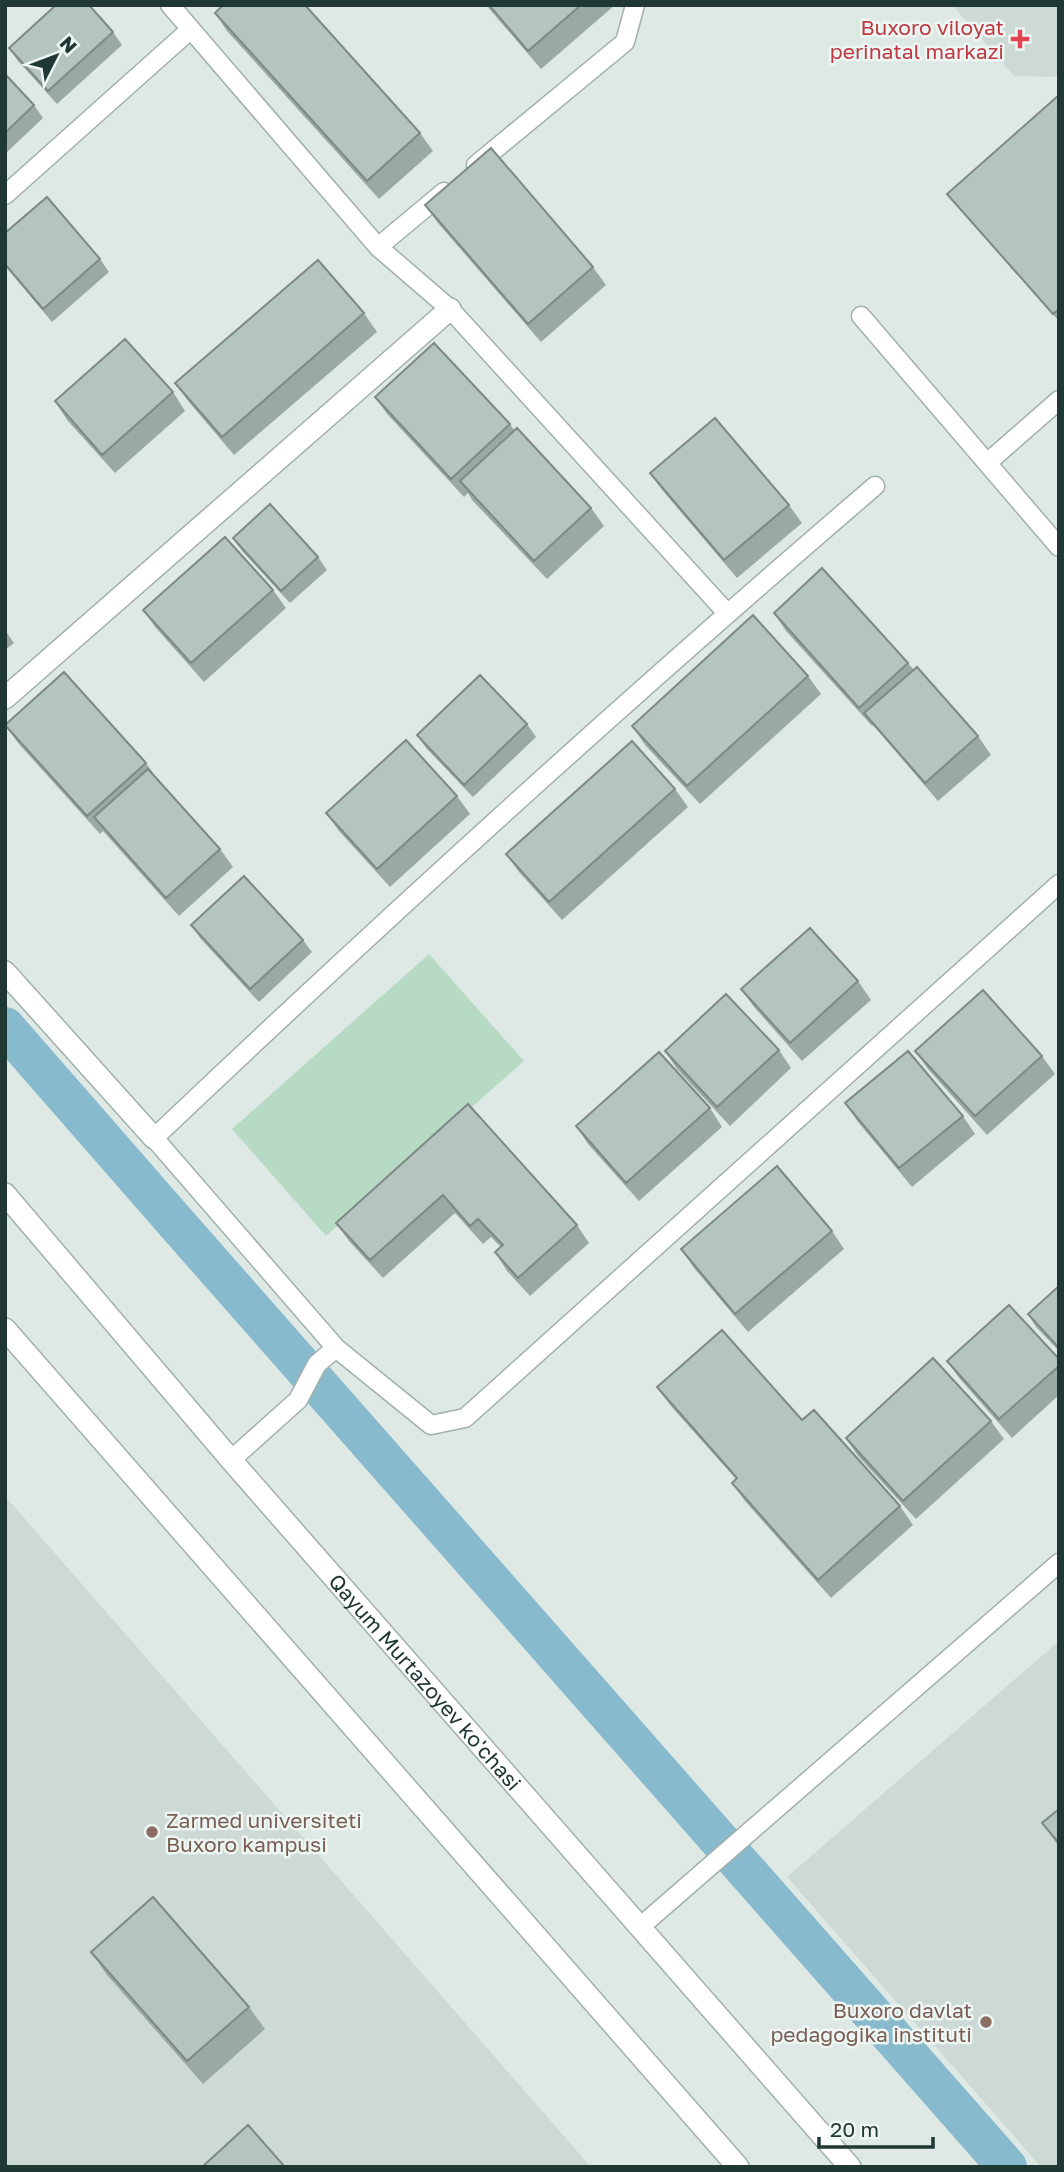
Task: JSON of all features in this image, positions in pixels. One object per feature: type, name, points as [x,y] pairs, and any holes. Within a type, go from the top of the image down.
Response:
[{"type":"street","points":[[5,698],[450,309]]},
{"type":"street","points":[[5,972],[154,1138]]},
{"type":"street","name":"Qayum Murtazoyev ko'chasi","points":[[5,1194],[231,1460],[850,2167]]},
{"type":"street","points":[[5,1329],[738,2167]]},
{"type":"lane","points":[[170,5],[378,247],[450,309],[727,613]]},
{"type":"lane","points":[[378,247],[625,42],[635,5]]},
{"type":"lane","points":[[5,195],[191,29]]},
{"type":"lane","points":[[861,316],[1059,547]]},
{"type":"lane","points":[[987,463],[1059,400]]},
{"type":"lane","points":[[875,486],[727,613],[342,960],[154,1138],[336,1348],[431,1425],[465,1418],[1059,884]]},
{"type":"lane","points":[[231,1460],[298,1399],[317,1364],[336,1348]]},
{"type":"lane","points":[[640,1927],[1059,1563]]},
{"type":"shaded area","name":"Buxoro viloyat perinatal markazi","points":[[952,5],[1059,5],[1059,73],[1054,77],[1014,76]]},
{"type":"shaded area","name":"Zarmed universiteti Buxoro kampusi","points":[[5,1496],[591,2167],[5,2167]]},
{"type":"shaded area","name":"Buxoro davlat pedagogika instituti","points":[[1059,1641],[1059,2167],[1041,2167],[787,1877]]},
{"type":"green space","points":[[429,954],[524,1061],[326,1236],[232,1129]]},
{"type":"building","points":[[56,5],[89,5],[113,32],[48,91],[9,48]]},
{"type":"building","points":[[223,5],[305,5],[420,133],[367,181],[215,13]]},
{"type":"building","points":[[489,5],[581,5],[528,51]]},
{"type":"building","points":[[5,74],[34,105],[5,133]]},
{"type":"building","points":[[1059,95],[1059,309],[1053,314],[947,194]]},
{"type":"building","points":[[491,148],[593,267],[528,324],[425,205]]},
{"type":"building","points":[[47,197],[100,259],[43,309],[5,264],[5,233]]},
{"type":"building","points":[[318,260],[364,313],[222,437],[175,383]]},
{"type":"building","points":[[125,339],[173,392],[102,455],[55,401]]},
{"type":"building","points":[[434,343],[510,424],[451,479],[375,397]]},
{"type":"building","points":[[715,418],[789,505],[724,560],[650,473]]},
{"type":"building","points":[[517,428],[591,508],[534,561],[460,481]]},
{"type":"building","points":[[270,504],[318,557],[281,591],[233,538]]},
{"type":"building","points":[[225,537],[273,590],[191,663],[143,610]]},
{"type":"building","points":[[822,568],[908,663],[859,708],[774,613]]},
{"type":"building","points":[[753,615],[808,676],[687,786],[632,726]]},
{"type":"building","points":[[917,667],[978,736],[925,783],[864,713]]},
{"type":"building","points":[[64,672],[146,763],[87,816],[5,725]]},
{"type":"building","points":[[480,675],[527,724],[464,785],[417,735]]},
{"type":"building","points":[[406,740],[457,796],[377,869],[326,813]]},
{"type":"building","points":[[632,741],[675,789],[549,902],[506,854]]},
{"type":"building","points":[[148,769],[220,849],[166,898],[94,817]]},
{"type":"building","points":[[244,876],[303,940],[250,989],[191,925]]},
{"type":"building","points":[[810,928],[858,981],[790,1043],[741,989]]},
{"type":"building","points":[[983,990],[1042,1056],[975,1116],[915,1051]]},
{"type":"building","points":[[726,994],[779,1050],[717,1107],[665,1051]]},
{"type":"building","points":[[908,1051],[963,1116],[899,1168],[845,1103]]},
{"type":"building","points":[[659,1052],[710,1108],[626,1183],[576,1126]]},
{"type":"building","points":[[468,1104],[577,1225],[518,1278],[495,1252],[503,1245],[478,1219],[470,1226],[443,1195],[370,1260],[336,1223]]},
{"type":"building","points":[[777,1166],[832,1231],[735,1314],[681,1249]]},
{"type":"building","points":[[1059,1286],[1059,1348],[1028,1314]]},
{"type":"building","points":[[1009,1305],[1059,1359],[1059,1366],[999,1419],[947,1361]]},
{"type":"building","points":[[722,1330],[802,1420],[814,1410],[900,1506],[818,1580],[732,1483],[737,1478],[657,1387]]},
{"type":"building","points":[[933,1358],[991,1421],[903,1501],[846,1438]]},
{"type":"building","points":[[1059,1809],[1059,1843],[1042,1823]]},
{"type":"building","points":[[153,1897],[249,2007],[187,2061],[91,1952]]},
{"type":"building","points":[[248,2125],[285,2167],[202,2167]]},
{"type":"waterway","points":[[5,1027],[1007,2167]]},
{"type":"place","name":"Buxoro viloyat perinatal markazi","points":[[1020,39]]},
{"type":"place","name":"Zarmed universiteti Buxoro kampusi","points":[[152,1832]]},
{"type":"place","name":"Buxoro davlat pedagogika instituti","points":[[986,2022]]}]
